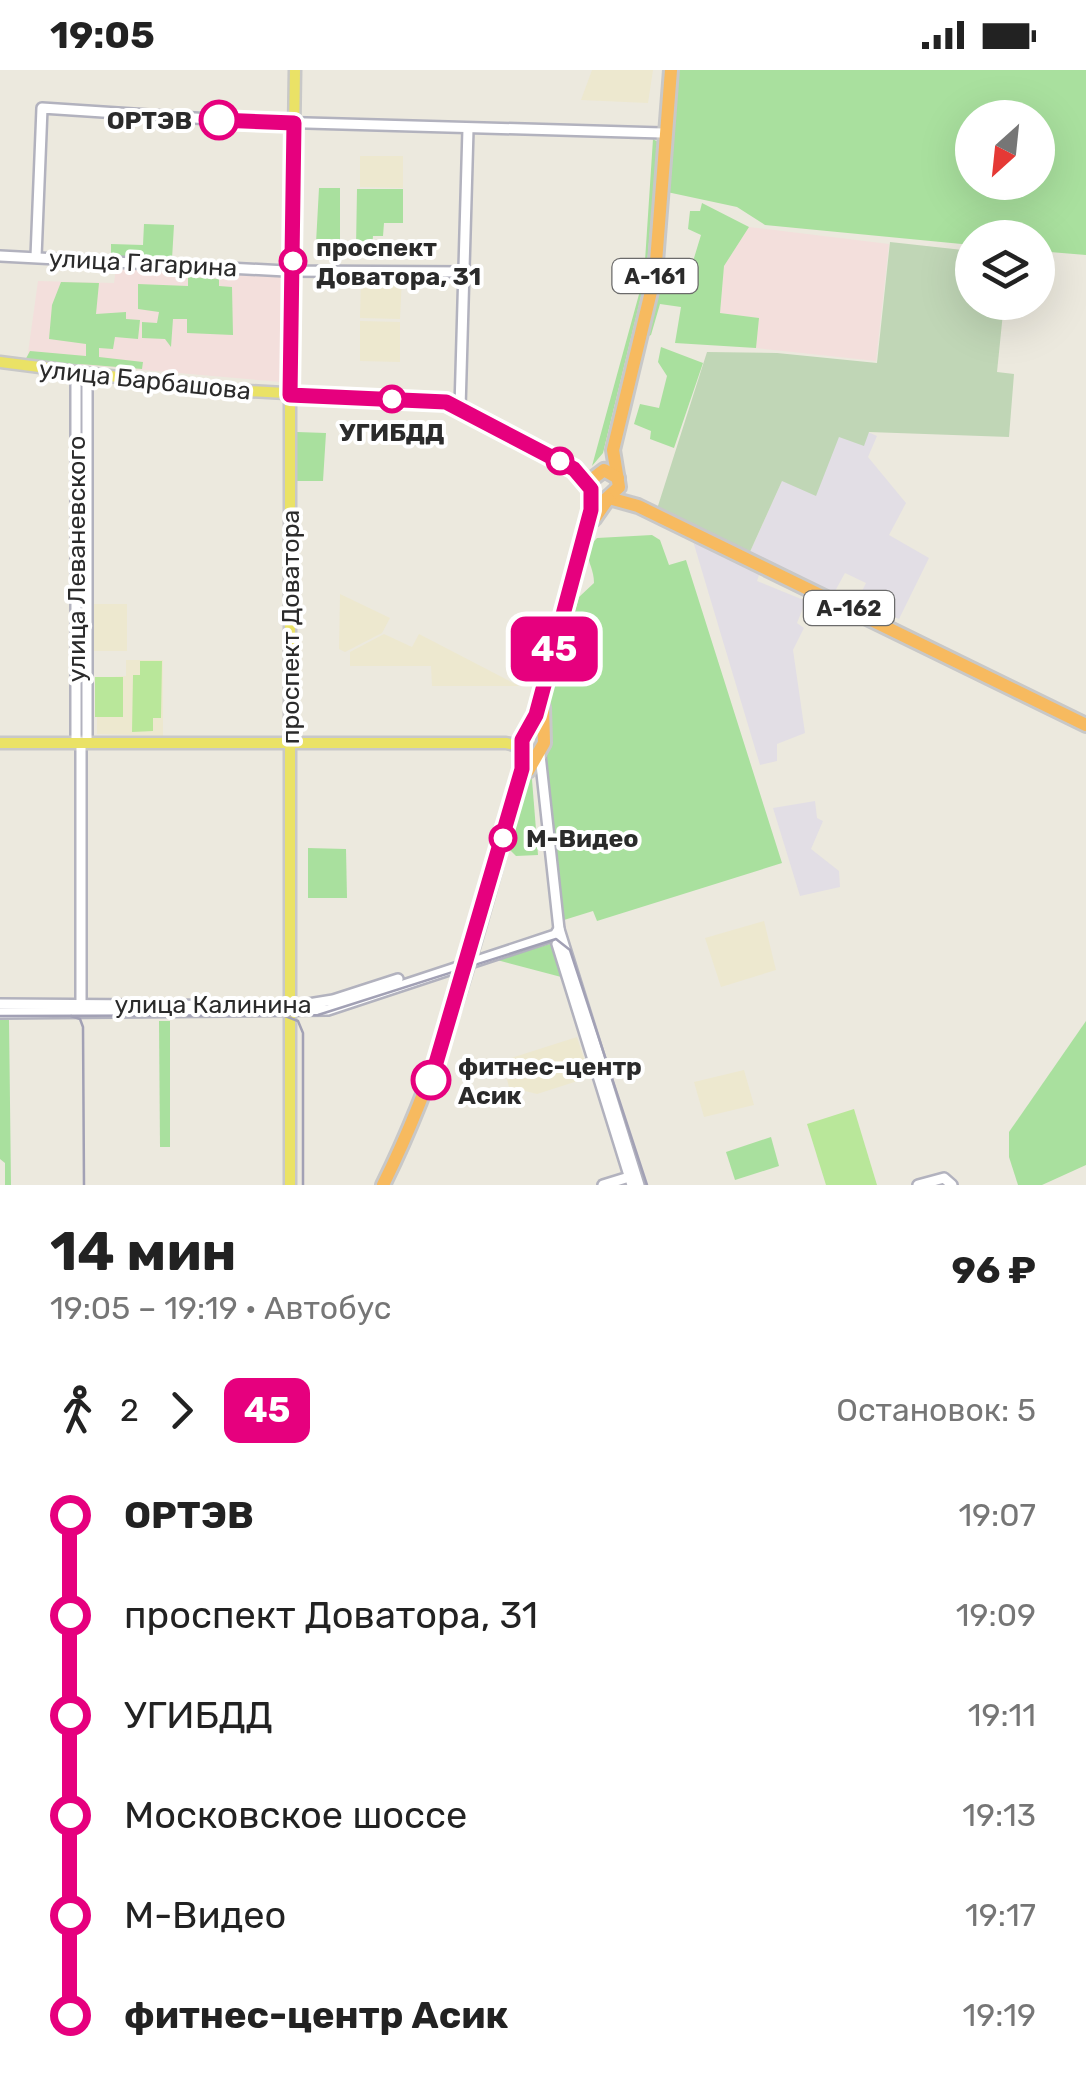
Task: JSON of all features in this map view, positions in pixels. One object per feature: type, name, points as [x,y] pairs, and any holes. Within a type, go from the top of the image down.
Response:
[{"type":"highway","name":"А-161","points":[[531,745],[591,510],[591,488],[648,280],[669,70]]},
{"type":"highway","name":"А-161","points":[[386,1185],[437,1066],[472,959],[597,509],[619,480],[614,444],[655,274],[669,70]]},
{"type":"highway","points":[[598,472],[608,470],[619,480]]},
{"type":"highway","name":"А-162","points":[[619,480],[640,502],[1086,723]]},
{"type":"highway","points":[[591,488],[599,498],[609,498]]},
{"type":"highway","name":"А-162","points":[[609,498],[627,501],[770,568]]},
{"type":"main road","name":"проспект Доватора","points":[[293,1185],[292,395],[298,70]]},
{"type":"main road","name":"улица Барбашова","points":[[0,362],[81,375],[292,395],[436,401],[460,408],[574,469],[591,488]]},
{"type":"main road","name":"улица Барбашова","points":[[574,469],[598,472]]},
{"type":"main road","points":[[0,743],[531,745]]},
{"type":"street","points":[[36,257],[42,108],[296,123],[662,134]]},
{"type":"street","points":[[460,408],[468,129]]},
{"type":"street","name":"улица Гагарина","points":[[0,256],[296,270],[466,272]]},
{"type":"street","name":"улица Леваневского","points":[[81,375],[82,1004]]},
{"type":"street","points":[[531,745],[556,931],[633,1182],[603,1185]]},
{"type":"street","points":[[531,745],[538,766],[556,931]]},
{"type":"street","name":"улица Калинина","points":[[0,1013],[337,1008],[556,931]]},
{"type":"street","name":"улица Калинина","points":[[0,1004],[293,1010]]},
{"type":"street","points":[[918,1185],[944,1178],[952,1185]]},
{"type":"shaded area","points":[[592,70],[653,70],[648,103],[581,100]]},
{"type":"shaded area","points":[[360,156],[403,156],[403,188],[360,187]]},
{"type":"shaded area","points":[[749,227],[889,244],[876,361],[756,348],[758,318],[720,313],[724,266]]},
{"type":"shaded area","points":[[116,268],[284,277],[281,382],[27,360],[38,281],[114,283]]},
{"type":"shaded area","points":[[361,276],[402,277],[400,319],[360,318]]},
{"type":"shaded area","points":[[360,321],[400,322],[400,362],[360,361]]},
{"type":"shaded area","points":[[868,432],[877,436],[868,457],[906,503],[889,535],[929,558],[899,619],[857,601],[866,583],[845,573],[834,593],[749,554],[782,481],[839,437]]},
{"type":"shaded area","points":[[693,541],[760,572],[757,581],[806,601],[797,623],[804,628],[793,650],[805,733],[777,744],[777,761],[760,765]]},
{"type":"shaded area","points":[[340,594],[390,618],[382,633],[345,652],[339,649]]},
{"type":"shaded area","points":[[94,604],[127,604],[127,651],[94,651]]},
{"type":"shaded area","points":[[384,634],[412,647],[419,634],[519,686],[432,686],[431,666],[350,666],[350,652]]},
{"type":"shaded area","points":[[126,660],[163,660],[163,736],[97,734],[97,678],[126,676]]},
{"type":"shaded area","points":[[815,801],[817,818],[823,821],[811,849],[839,871],[840,887],[800,896],[773,808]]},
{"type":"shaded area","points":[[764,921],[776,970],[721,987],[705,938]]},
{"type":"shaded area","points":[[577,1037],[590,1077],[537,1094],[509,1087],[502,1061]]},
{"type":"shaded area","points":[[744,1070],[754,1105],[704,1117],[694,1082]]},
{"type":"green space","points":[[675,70],[1086,70],[1086,255],[1055,252],[1055,220],[955,220],[955,243],[765,225],[737,207],[667,192]]},
{"type":"green space","points":[[653,139],[658,142],[646,276],[603,453],[592,466],[644,276]]},
{"type":"green space","points":[[319,188],[340,188],[340,240],[352,243],[352,249],[323,248],[323,243],[316,243]]},
{"type":"green space","points":[[357,189],[403,189],[403,223],[384,223],[383,236],[373,236],[372,249],[356,248]]},
{"type":"green space","points":[[702,203],[749,227],[724,266],[720,313],[759,318],[756,348],[675,343],[681,307],[660,304],[651,335],[645,338],[658,265],[669,266],[666,282],[670,289],[684,291],[701,235],[688,229],[690,211],[700,211]]},
{"type":"green space","points":[[144,224],[174,225],[172,259],[111,256],[111,244],[143,245]]},
{"type":"green space","points":[[890,242],[955,249],[955,320],[1002,320],[997,372],[1014,374],[1009,437],[869,432],[864,446],[839,437],[816,496],[782,481],[749,554],[657,509],[707,352],[777,353],[877,363]]},
{"type":"green space","points":[[188,277],[219,279],[219,286],[232,287],[233,335],[187,333],[187,319],[173,319],[171,347],[165,339],[142,338],[142,322],[157,323],[159,312],[138,309],[138,284],[188,286]]},
{"type":"green space","points":[[61,282],[99,283],[96,314],[126,312],[126,319],[140,320],[138,339],[115,337],[113,349],[99,348],[99,357],[143,362],[142,369],[80,364],[79,371],[23,364],[30,351],[86,356],[86,344],[49,339],[52,305]]},
{"type":"green space","points":[[661,347],[703,363],[674,448],[650,439],[651,431],[634,424],[640,404],[659,408],[667,376],[658,362]]},
{"type":"green space","points":[[297,432],[326,433],[323,481],[297,481]]},
{"type":"green space","points":[[652,535],[660,540],[669,565],[686,560],[782,863],[597,921],[593,911],[564,920],[547,800],[547,707],[579,597],[594,583],[588,555],[592,545],[597,538]]},
{"type":"green space","points":[[140,661],[162,661],[161,718],[153,718],[153,731],[132,732],[133,675],[140,675]]},
{"type":"green space","points":[[95,677],[123,677],[123,717],[95,717]]},
{"type":"green space","points":[[531,767],[538,855],[516,856],[508,848]]},
{"type":"green space","points":[[308,848],[346,849],[347,898],[308,898]]},
{"type":"green space","points":[[553,943],[565,978],[497,960]]},
{"type":"green space","points":[[0,1020],[9,1020],[11,1185],[5,1185],[5,1163],[0,1159]]},
{"type":"green space","points":[[159,1021],[170,1021],[170,1147],[160,1147]]},
{"type":"green space","points":[[1086,1021],[1086,1165],[1042,1185],[1018,1185],[1009,1157],[1009,1132]]},
{"type":"green space","points":[[854,1109],[877,1185],[826,1185],[807,1124]]},
{"type":"green space","points":[[771,1137],[779,1166],[735,1180],[726,1152]]},
{"type":"tram line","points":[[0,1016],[318,1015],[556,939],[570,950],[647,1185]]},
{"type":"tram line","points":[[71,1016],[80,1019],[83,1027],[84,1185]]},
{"type":"tram line","points":[[285,1016],[298,1021],[303,1033],[303,1185]]},
{"type":"bus line","name":"45","points":[[219,120],[294,123],[290,395],[456,405],[574,469],[591,489],[591,510],[536,715],[522,740],[522,769],[457,1002],[431,1080]]},
{"type":"place","name":"ОРТЭВ","points":[[219,120]]},
{"type":"place","name":"проспект Доватора, 31","points":[[293,261]]},
{"type":"place","name":"УГИБДД","points":[[392,399]]},
{"type":"place","name":"М-Видео","points":[[503,838]]},
{"type":"place","name":"фитнес-центр Асик","points":[[431,1080]]}]
